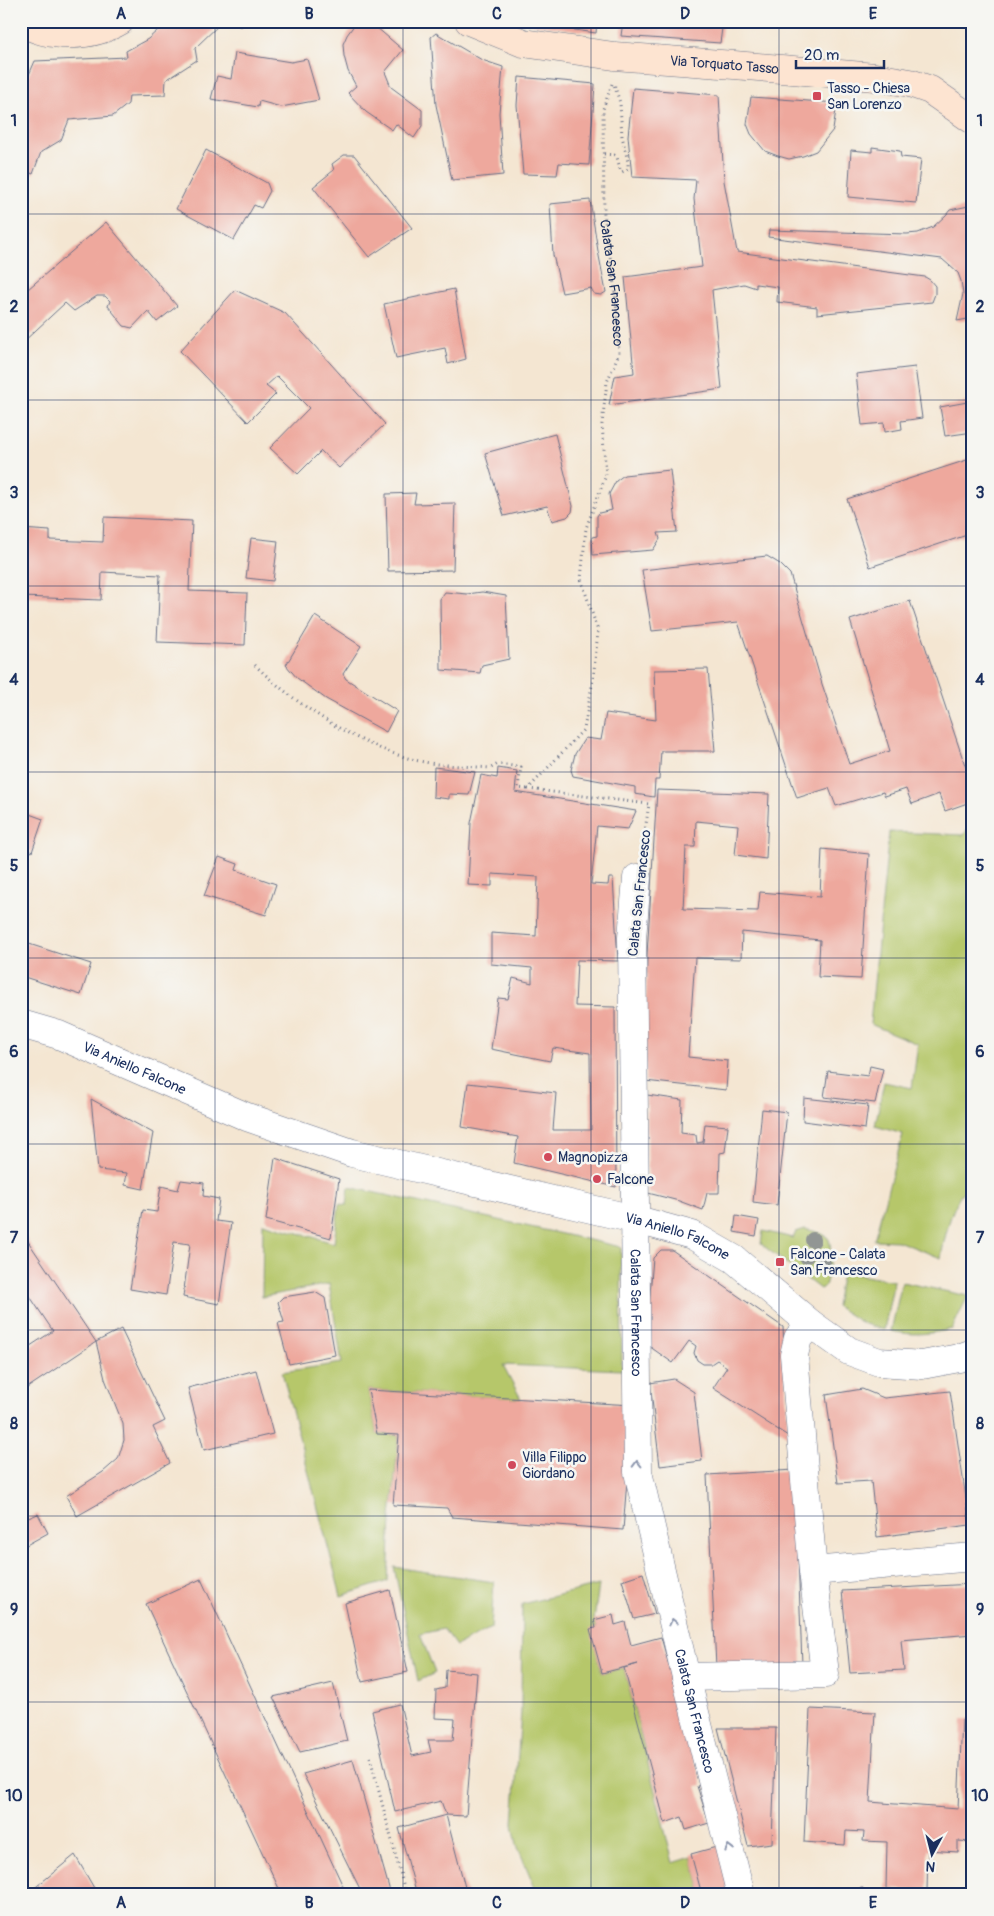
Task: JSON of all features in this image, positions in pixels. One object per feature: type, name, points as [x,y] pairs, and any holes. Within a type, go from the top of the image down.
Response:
[{"type":"main road","points":[[21,22],[31,28],[72,36],[114,25],[120,21]]},
{"type":"main road","name":"Via Torquato Tasso","points":[[469,21],[523,43],[614,56],[734,64],[875,77],[910,83],[930,90],[973,120]]},
{"type":"street","name":"Calata San Francesco","points":[[637,878],[632,938],[638,1472],[686,1677],[741,1895]]},
{"type":"street","name":"Via Aniello Falcone","points":[[21,1024],[58,1035],[247,1117],[352,1153],[634,1219],[692,1235],[734,1259],[811,1324],[849,1351],[879,1362],[922,1365],[959,1358],[973,1353]]},
{"type":"street","points":[[686,1677],[824,1674],[794,1355],[798,1338],[811,1324]]},
{"type":"street","points":[[813,1571],[973,1557]]},
{"type":"path","name":"Calata San Francesco","points":[[528,789],[584,729],[593,680],[598,632],[581,579],[586,528],[606,475],[602,424],[607,382],[619,353],[616,298],[604,213],[603,109],[613,81],[620,103],[622,136],[628,169],[622,172],[617,157],[604,154]]},
{"type":"path","points":[[255,665],[270,680],[297,700],[345,730],[383,750],[417,760],[491,768],[498,764],[521,767],[518,788],[528,789]]},
{"type":"path","name":"Calata San Francesco","points":[[528,789],[649,804],[637,878]]},
{"type":"path","points":[[370,1757],[406,1895]]},
{"type":"green space","points":[[973,820],[973,1181],[960,1196],[955,1206],[941,1258],[898,1241],[874,1240],[903,1134],[875,1126],[884,1082],[912,1088],[918,1044],[870,1024],[889,832],[964,835]]},
{"type":"green space","points":[[349,1187],[621,1247],[622,1370],[503,1365],[521,1399],[368,1390],[377,1434],[399,1435],[391,1517],[388,1581],[341,1596],[282,1372],[342,1363],[329,1284],[262,1297],[263,1223],[334,1243],[339,1204],[347,1205]]},
{"type":"green space","points":[[805,1229],[823,1234],[830,1242],[828,1276],[825,1286],[820,1289],[761,1244],[763,1231],[793,1238],[796,1232]]},
{"type":"green space","points":[[842,1272],[894,1281],[884,1330],[862,1323],[836,1306]]},
{"type":"green space","points":[[902,1282],[968,1296],[952,1329],[921,1334],[891,1331]]},
{"type":"green space","points":[[394,1567],[494,1582],[491,1628],[456,1646],[443,1629],[420,1634],[435,1673],[418,1681]]},
{"type":"green space","points":[[599,1585],[594,1620],[596,1628],[591,1629],[602,1673],[624,1668],[673,1863],[692,1857],[702,1895],[538,1895],[517,1845],[513,1824],[521,1712],[522,1604]]},
{"type":"building","points":[[168,21],[223,21],[195,48],[197,60],[166,80],[165,95],[129,96],[128,104],[113,116],[69,120],[61,140],[41,152],[33,174],[21,169],[21,93],[35,61],[127,57],[126,51],[148,39]]},
{"type":"building","points":[[229,21],[244,21],[241,27]]},
{"type":"building","points":[[357,21],[369,21],[403,50],[385,72],[391,87],[422,110],[422,126],[414,138],[396,124],[392,130],[366,112],[348,93],[356,86],[348,71],[343,44]]},
{"type":"building","points":[[528,21],[597,21],[596,33],[533,24]]},
{"type":"building","points":[[623,21],[723,21],[720,43],[621,36]]},
{"type":"building","points":[[436,33],[482,60],[503,67],[499,113],[503,175],[452,180],[436,105],[431,37]]},
{"type":"building","points":[[235,53],[291,62],[307,59],[319,100],[281,107],[259,101],[258,107],[211,99],[217,76],[231,79]]},
{"type":"building","points":[[519,77],[595,84],[589,165],[559,163],[557,175],[523,174],[517,105]]},
{"type":"building","points":[[633,88],[719,95],[724,181],[737,252],[925,277],[935,286],[932,302],[817,314],[817,307],[777,302],[778,287],[756,284],[756,288],[744,284],[712,290],[722,389],[609,405],[615,376],[634,373],[625,277],[702,267],[694,199],[696,180],[632,177],[628,136]]},
{"type":"building","points":[[751,97],[837,103],[833,130],[816,151],[803,156],[789,159],[765,151],[751,134],[747,124]]},
{"type":"building","points":[[872,147],[900,151],[901,157],[921,159],[916,203],[848,197],[851,150],[872,152]]},
{"type":"building","points":[[206,150],[267,183],[270,191],[261,208],[254,205],[234,240],[176,209]]},
{"type":"building","points":[[344,155],[354,155],[412,228],[369,257],[313,187],[334,170],[332,164]]},
{"type":"building","points":[[590,200],[606,292],[601,295],[594,294],[591,288],[562,293],[553,255],[550,204]]},
{"type":"building","points":[[973,205],[973,318],[957,321],[963,294],[961,281],[958,273],[942,259],[768,237],[769,230],[918,233],[933,227],[950,210]]},
{"type":"building","points":[[106,222],[177,306],[157,322],[148,311],[132,328],[124,326],[108,306],[110,301],[105,296],[97,296],[74,311],[65,303],[21,344],[21,295]]},
{"type":"building","points":[[454,289],[466,359],[448,364],[445,348],[396,358],[384,304]]},
{"type":"building","points":[[235,290],[285,313],[385,424],[339,468],[321,451],[298,474],[270,448],[309,408],[277,376],[266,386],[276,394],[248,422],[180,351]]},
{"type":"building","points":[[915,367],[922,418],[901,421],[902,429],[885,432],[884,423],[862,425],[856,374]]},
{"type":"building","points":[[973,401],[973,432],[945,436],[940,407]]},
{"type":"building","points":[[555,434],[573,506],[572,512],[567,517],[552,521],[547,506],[504,516],[485,453]]},
{"type":"building","points":[[973,458],[973,533],[870,567],[847,499]]},
{"type":"building","points":[[670,470],[677,532],[658,533],[660,539],[653,550],[593,555],[592,537],[597,536],[597,516],[599,513],[612,510],[609,494],[616,481],[624,475]]},
{"type":"building","points":[[416,493],[414,504],[455,503],[453,570],[388,571],[386,494]]},
{"type":"building","points":[[104,517],[192,521],[189,591],[247,593],[245,645],[157,642],[160,575],[102,572],[101,600],[21,597],[21,529],[50,531],[50,540],[103,542]]},
{"type":"building","points":[[251,538],[278,541],[273,581],[246,578]]},
{"type":"building","points":[[767,556],[780,564],[790,574],[822,684],[849,764],[890,751],[850,620],[910,601],[973,789],[973,801],[945,811],[939,794],[912,804],[906,789],[885,796],[883,792],[836,806],[829,788],[797,798],[738,622],[652,631],[642,570]]},
{"type":"building","points":[[445,592],[467,594],[482,592],[506,596],[509,659],[482,665],[480,673],[441,670],[440,599]]},
{"type":"building","points":[[315,616],[361,646],[343,674],[346,679],[397,711],[386,732],[326,699],[297,678],[286,665]]},
{"type":"building","points":[[708,669],[715,751],[661,751],[659,780],[655,780],[654,797],[635,794],[635,787],[573,776],[571,770],[575,754],[585,738],[601,740],[606,713],[656,720],[654,670]]},
{"type":"building","points":[[434,767],[475,772],[469,795],[449,794],[449,799],[433,797]]},
{"type":"building","points":[[498,768],[517,771],[515,792],[636,811],[628,829],[597,826],[591,884],[608,885],[609,878],[613,878],[618,961],[577,960],[575,1006],[615,1007],[616,1187],[514,1163],[518,1137],[462,1127],[468,1083],[556,1093],[553,1130],[591,1130],[590,1053],[553,1048],[550,1061],[491,1049],[498,998],[508,999],[513,978],[532,983],[532,968],[491,964],[491,933],[536,936],[538,877],[492,874],[492,886],[468,885],[471,823],[481,775],[497,778]]},
{"type":"building","points":[[657,790],[769,794],[766,859],[735,855],[738,825],[696,821],[695,847],[686,847],[683,909],[758,911],[760,892],[820,897],[822,849],[869,854],[861,979],[818,977],[820,940],[742,932],[741,959],[695,958],[688,1057],[728,1061],[726,1090],[645,1081],[647,955]]},
{"type":"building","points":[[21,811],[43,819],[32,852],[21,847]]},
{"type":"building","points":[[219,857],[238,864],[236,870],[276,884],[266,915],[204,896]]},
{"type":"building","points":[[26,943],[91,964],[81,995],[21,976],[21,947],[24,947]]},
{"type":"building","points":[[870,1066],[883,1069],[875,1103],[824,1097],[828,1071],[868,1076]]},
{"type":"building","points":[[647,1095],[682,1100],[681,1133],[696,1135],[697,1143],[703,1142],[705,1124],[728,1126],[725,1152],[720,1153],[719,1193],[707,1193],[703,1210],[679,1201],[648,1193]]},
{"type":"building","points":[[804,1098],[868,1105],[865,1129],[803,1121]]},
{"type":"building","points":[[91,1099],[153,1133],[143,1189],[125,1185],[127,1173],[98,1170]]},
{"type":"building","points":[[762,1109],[787,1112],[777,1205],[753,1202]]},
{"type":"building","points":[[275,1158],[339,1179],[331,1238],[266,1220]]},
{"type":"building","points":[[181,1180],[204,1183],[203,1196],[219,1199],[216,1221],[231,1223],[219,1304],[183,1297],[190,1244],[174,1242],[166,1295],[130,1289],[143,1210],[157,1212],[161,1186],[178,1190]]},
{"type":"building","points":[[736,1216],[759,1220],[756,1236],[734,1232]]},
{"type":"building","points":[[21,1231],[96,1342],[21,1392],[21,1352],[53,1331],[21,1283]]},
{"type":"building","points":[[661,1250],[672,1250],[783,1327],[788,1436],[713,1388],[727,1367],[717,1360],[711,1364],[703,1364],[697,1360],[694,1353],[696,1346],[689,1341],[673,1363],[646,1344],[653,1258]]},
{"type":"building","points":[[315,1292],[325,1298],[335,1355],[289,1364],[278,1323],[284,1322],[278,1302],[283,1297]]},
{"type":"building","points":[[121,1329],[165,1421],[153,1427],[170,1463],[77,1516],[66,1496],[103,1472],[118,1459],[124,1440],[123,1424],[105,1379],[96,1342]]},
{"type":"building","points":[[256,1370],[273,1434],[204,1450],[188,1388]]},
{"type":"building","points":[[674,1379],[694,1392],[702,1461],[660,1466],[650,1383]]},
{"type":"building","points":[[862,1389],[884,1398],[950,1391],[970,1525],[877,1537],[871,1481],[838,1483],[826,1395]]},
{"type":"building","name":"Villa Filippo Giordano","points":[[368,1390],[633,1405],[623,1530],[452,1517],[447,1508],[393,1505],[399,1435],[377,1434]]},
{"type":"building","points":[[795,1470],[802,1665],[716,1667],[707,1475]]},
{"type":"building","points":[[38,1514],[48,1533],[21,1548],[21,1521]]},
{"type":"building","points":[[643,1573],[655,1614],[634,1619],[622,1580]]},
{"type":"building","points":[[201,1579],[347,1895],[282,1895],[146,1604]]},
{"type":"building","points":[[973,1584],[973,1634],[901,1640],[904,1670],[850,1673],[842,1591]]},
{"type":"building","points":[[390,1590],[408,1672],[362,1682],[345,1603]]},
{"type":"building","points":[[613,1615],[615,1625],[625,1622],[631,1645],[661,1637],[702,1785],[697,1786],[709,1823],[686,1830],[682,1817],[665,1823],[624,1668],[638,1664],[602,1673],[590,1629],[596,1628],[594,1620]]},
{"type":"building","points":[[446,1670],[477,1673],[466,1816],[446,1815],[441,1801],[395,1812],[372,1711],[400,1704],[412,1756],[431,1752],[428,1740],[453,1740],[455,1719],[435,1718],[436,1690],[445,1688]]},
{"type":"building","points":[[333,1683],[347,1741],[300,1752],[273,1697]]},
{"type":"building","points":[[810,1709],[875,1712],[870,1802],[958,1809],[962,1719],[973,1719],[973,1842],[958,1841],[958,1852],[928,1850],[927,1891],[886,1889],[887,1842],[863,1841],[864,1832],[846,1831],[845,1845],[804,1842]]},
{"type":"building","points":[[718,1728],[776,1728],[772,1843],[748,1846]]},
{"type":"building","points":[[353,1760],[391,1895],[363,1895],[303,1774]]},
{"type":"building","points":[[446,1815],[467,1895],[417,1895],[399,1828]]},
{"type":"building","points":[[720,1846],[732,1895],[702,1895],[691,1854]]},
{"type":"building","points":[[75,1855],[98,1895],[26,1895]]},
{"type":"building","points":[[863,1888],[864,1895],[815,1895],[815,1894]]},
{"type":"place","name":"Tasso - Chiesa San Lorenzo","points":[[817,96]]},
{"type":"place","name":"Magnopizza","points":[[548,1157]]},
{"type":"place","name":"Falcone","points":[[597,1179]]},
{"type":"place","name":"Falcone - Calata San Francesco","points":[[780,1262]]},
{"type":"place","name":"Villa Filippo Giordano","points":[[512,1465]]}]
